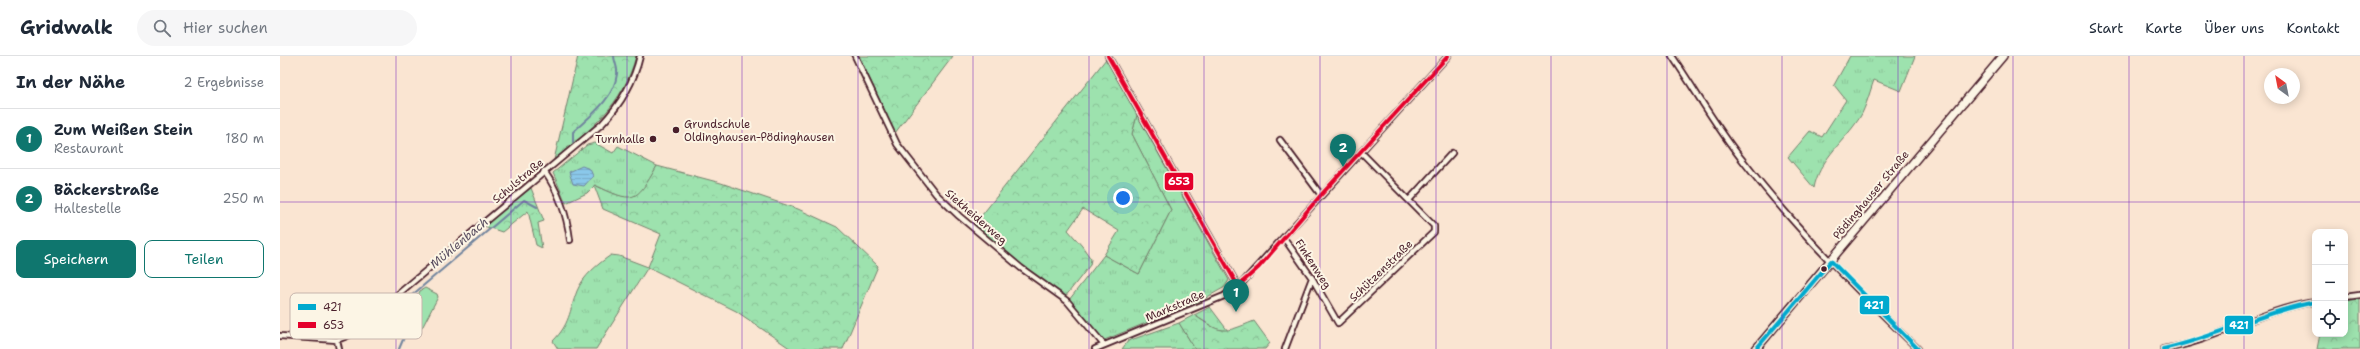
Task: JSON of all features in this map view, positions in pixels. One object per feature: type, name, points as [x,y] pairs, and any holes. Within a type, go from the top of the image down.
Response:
[{"type":"street","name":"Schulstraße","points":[[399,293],[615,110],[634,76],[640,56]]},
{"type":"street","name":"Siekheiderweg","points":[[855,56],[897,144],[936,194],[959,216],[1021,268],[1067,301],[1104,345]]},
{"type":"street","points":[[1108,56],[1238,286]]},
{"type":"street","name":"Markstraße","points":[[1095,349],[1224,296],[1238,286],[1259,267],[1320,195],[1448,56]]},
{"type":"street","points":[[1672,56],[1743,162],[1831,261],[1918,349]]},
{"type":"street","name":"Pödinghauser Straße","points":[[1756,349],[2003,56]]},
{"type":"street","points":[[1280,140],[1320,195]]},
{"type":"street","points":[[1361,152],[1409,200],[1452,153]]},
{"type":"street","points":[[544,171],[553,184],[562,202],[570,240]]},
{"type":"street","name":"Schützenstraße","points":[[1336,321],[1342,322],[1434,232],[1435,228],[1409,200]]},
{"type":"street","name":"Finkenweg","points":[[1284,238],[1312,278],[1336,321]]},
{"type":"street","points":[[1285,349],[1312,278]]},
{"type":"street","points":[[2348,297],[2360,295]]},
{"type":"street","points":[[2163,349],[2191,344],[2276,310],[2312,303]]},
{"type":"street","points":[[280,336],[290,337]]},
{"type":"street","points":[[323,339],[337,340],[339,349]]},
{"type":"street","points":[[1112,342],[1112,349]]},
{"type":"green space","points":[[578,56],[636,56],[623,89],[604,115],[581,138],[554,160]]},
{"type":"green space","points":[[859,56],[953,56],[895,133]]},
{"type":"green space","points":[[1850,56],[1915,56],[1901,91],[1874,80],[1862,114],[1831,153],[1821,169],[1814,188],[1788,157],[1810,131],[1822,137],[1846,100],[1834,85]]},
{"type":"green space","points":[[1106,59],[1137,115],[1132,134],[1171,210],[1139,274],[1104,255],[1119,231],[1083,209],[1068,230],[1091,259],[1090,265],[1065,297],[1022,266],[974,225]]},
{"type":"green space","points":[[1137,115],[1229,280],[1225,287],[1202,300],[1102,341],[1069,300],[1104,255],[1139,274],[1171,210],[1132,134]]},
{"type":"green space","points":[[595,143],[613,153],[618,146],[657,166],[644,188],[638,194],[633,197],[626,198],[618,196],[595,185],[587,193],[566,203],[553,173],[587,145]]},
{"type":"green space","points":[[657,166],[721,183],[798,209],[837,227],[878,266],[843,349],[791,349],[736,311],[648,267],[661,234],[603,209],[594,185],[618,195],[626,197],[632,196],[644,188]]},
{"type":"green space","points":[[531,188],[544,221],[538,223],[542,248],[536,245],[528,211],[502,232],[484,226]]},
{"type":"green space","points":[[611,255],[619,256],[648,267],[596,349],[558,349],[553,341],[559,335],[566,323],[577,291],[583,280],[601,262]]},
{"type":"green space","points":[[425,288],[437,294],[438,297],[422,326],[422,293],[419,293]]},
{"type":"green space","points":[[2360,299],[2360,349],[2317,349],[2319,337],[2348,337],[2348,301]]},
{"type":"green space","points":[[1210,307],[1228,331],[1216,329],[1194,315]]},
{"type":"green space","points":[[1194,315],[1211,326],[1222,330],[1228,330],[1254,321],[1270,343],[1265,349],[1195,349],[1179,323]]},
{"type":"green space","points":[[1179,323],[1195,349],[1122,349],[1128,341]]},
{"type":"water","points":[[582,166],[590,169],[593,176],[584,186],[573,184],[569,172]]},
{"type":"waterway","name":"Mühlenbach","points":[[573,142],[573,132],[594,113],[606,99],[615,83],[617,69],[614,56]]},
{"type":"waterway","name":"Mühlenbach","points":[[415,293],[524,200],[537,207]]},
{"type":"waterway","points":[[399,349],[403,339]]},
{"type":"transit line","name":"653","points":[[1108,56],[1238,286],[1259,267],[1321,195],[1448,56]]},
{"type":"transit line","name":"421","points":[[1831,261],[1918,349]]},
{"type":"transit line","name":"421","points":[[1756,349],[1831,261]]},
{"type":"transit line","name":"421","points":[[2163,349],[2201,338],[2295,306],[2312,303]]},
{"type":"place","name":"Grundschule Oldinghausen-Pödinghausen","points":[[676,130]]},
{"type":"place","name":"Turnhalle","points":[[653,139]]},
{"type":"place","name":"Bäckerstraße","points":[[1343,167]]},
{"type":"place","name":"Zum Weißen Stein","points":[[1236,312]]}]
